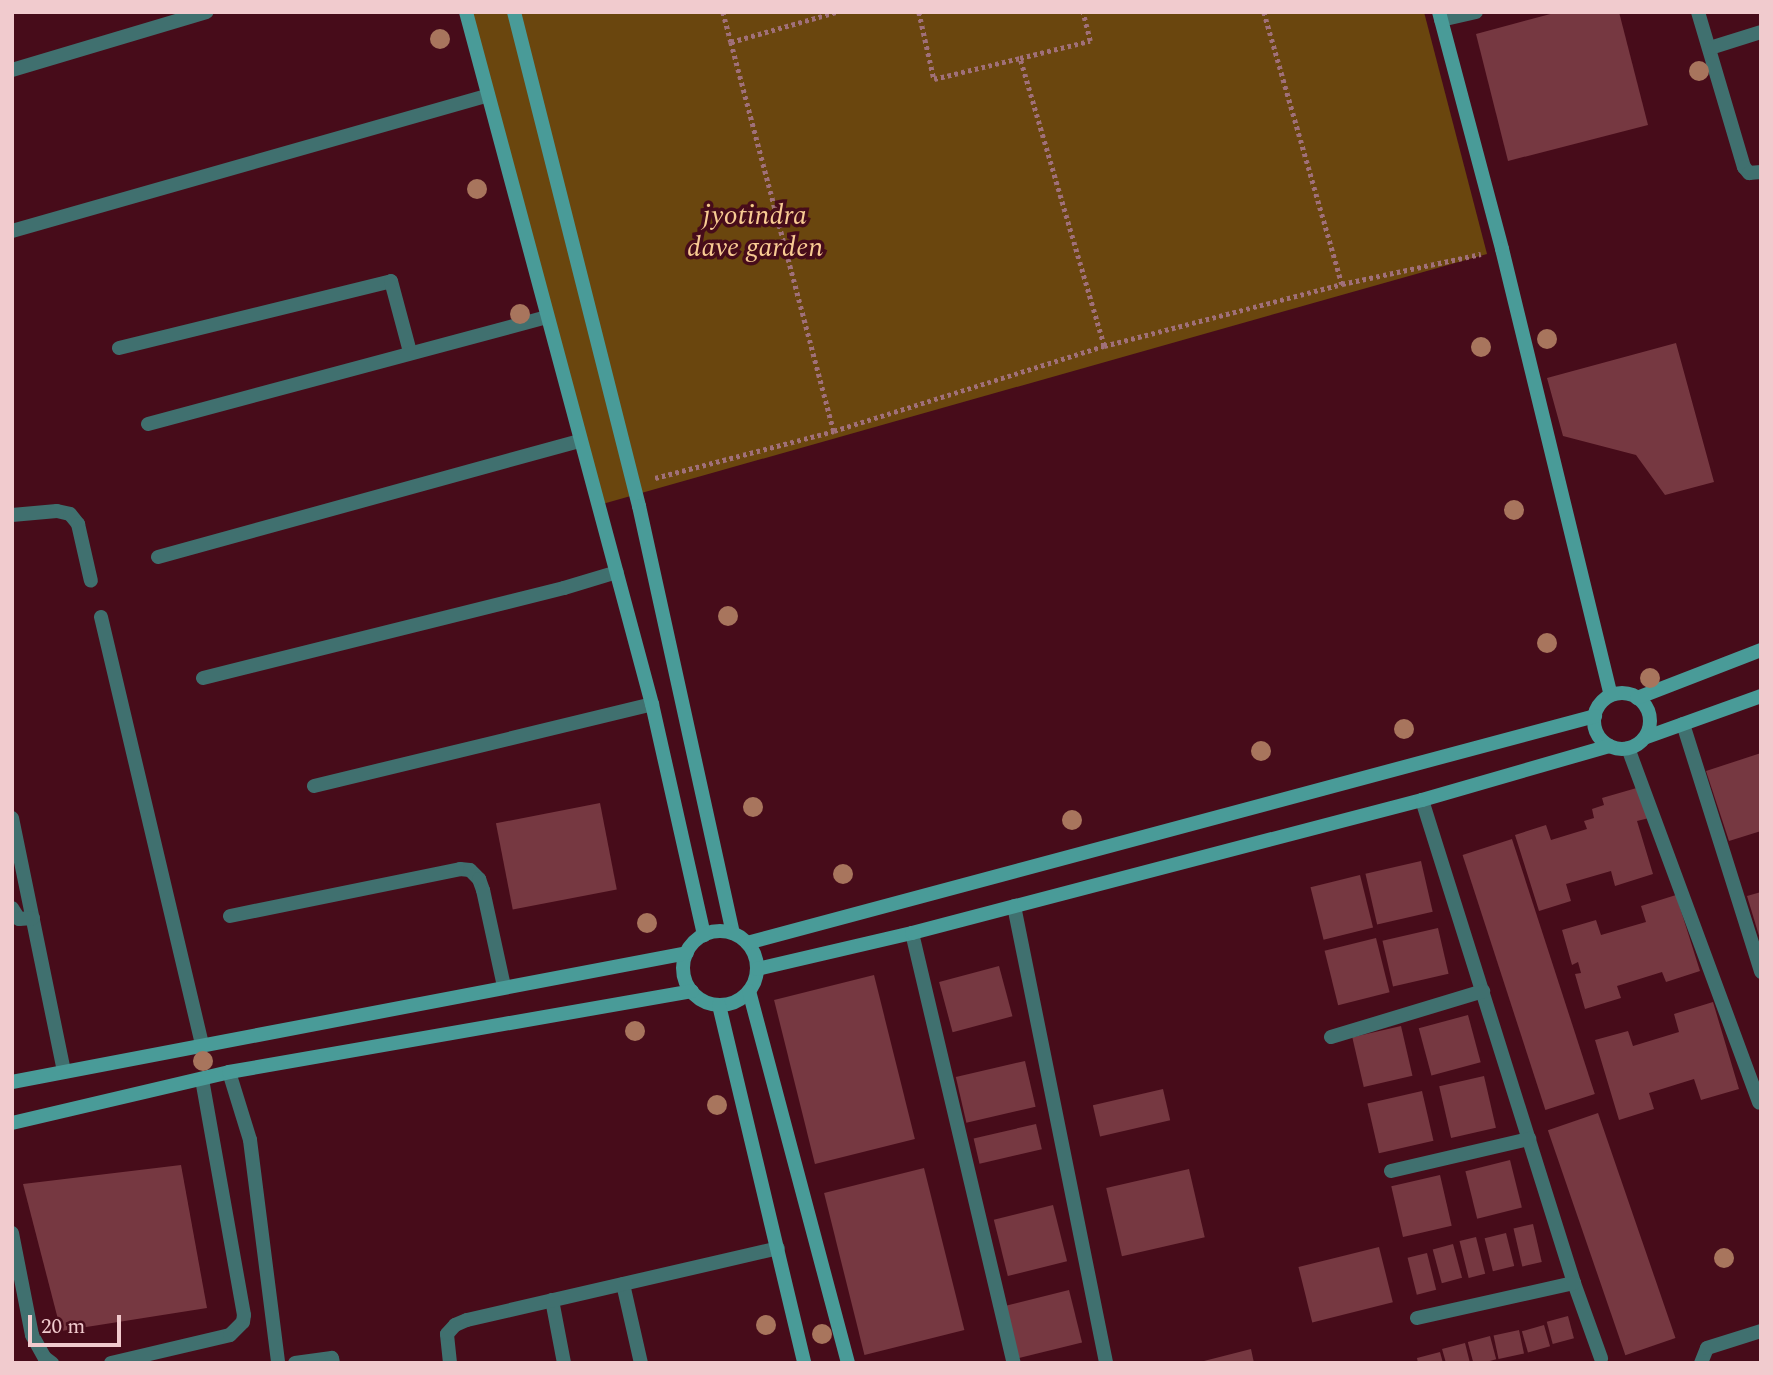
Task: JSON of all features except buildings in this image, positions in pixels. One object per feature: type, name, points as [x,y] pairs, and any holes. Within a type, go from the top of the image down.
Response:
[{"type":"street","points":[[12,70],[207,12]]},
{"type":"street","points":[[467,12],[652,704],[704,935]]},
{"type":"street","points":[[514,12],[634,484],[733,933]]},
{"type":"street","points":[[1476,12],[1440,16],[1502,249],[1611,695]]},
{"type":"street","points":[[1698,12],[1744,167],[1749,173],[1761,172]]},
{"type":"street","points":[[1710,48],[1761,32]]},
{"type":"street","points":[[12,231],[488,95]]},
{"type":"street","points":[[119,348],[391,281],[410,352]]},
{"type":"street","points":[[148,424],[547,317]]},
{"type":"street","points":[[158,557],[580,441]]},
{"type":"street","points":[[12,515],[57,511],[70,514],[78,524],[92,580]]},
{"type":"street","points":[[203,678],[564,588],[617,572]]},
{"type":"street","points":[[102,617],[202,1045]]},
{"type":"street","points":[[1637,698],[1761,650]]},
{"type":"street","points":[[1609,746],[1597,734],[1595,716],[1604,700],[1611,695],[1629,694],[1644,705],[1650,722],[1644,738]]},
{"type":"street","points":[[757,969],[912,933],[1422,800],[1609,746],[1628,748],[1644,738],[1761,696]]},
{"type":"street","points":[[314,786],[652,704]]},
{"type":"street","points":[[747,943],[1595,716]]},
{"type":"street","points":[[1683,724],[1761,972]]},
{"type":"street","points":[[1628,748],[1759,1103]]},
{"type":"street","points":[[1422,800],[1574,1283],[1601,1359]]},
{"type":"street","points":[[12,818],[64,1072]]},
{"type":"street","points":[[230,916],[460,869],[470,870],[479,879],[483,890],[504,986]]},
{"type":"street","points":[[1014,906],[1106,1363]]},
{"type":"street","points":[[12,908],[19,919],[33,918]]},
{"type":"street","points":[[720,930],[733,933],[747,943],[756,957],[757,969],[749,991],[741,999],[719,1005],[708,1003],[692,991],[684,974],[687,953],[696,939],[704,935],[720,930]]},
{"type":"street","points":[[912,933],[1014,1363]]},
{"type":"street","points":[[12,1082],[687,953]]},
{"type":"street","points":[[12,1123],[229,1072],[692,991]]},
{"type":"street","points":[[749,991],[848,1363]]},
{"type":"street","points":[[1331,1037],[1483,991]]},
{"type":"street","points":[[719,1005],[804,1363]]},
{"type":"street","points":[[229,1072],[250,1140],[278,1363]]},
{"type":"street","points":[[111,1363],[229,1335],[243,1322],[244,1315],[202,1080]]},
{"type":"street","points":[[1391,1171],[1529,1139]]},
{"type":"street","points":[[12,1233],[32,1335],[45,1358],[52,1363]]},
{"type":"street","points":[[450,1363],[447,1334],[455,1325],[778,1248]]},
{"type":"street","points":[[1417,1318],[1574,1283]]},
{"type":"street","points":[[623,1284],[641,1363]]},
{"type":"street","points":[[552,1300],[564,1363]]},
{"type":"street","points":[[1701,1363],[1707,1348],[1761,1331]]},
{"type":"street","points":[[295,1363],[332,1358],[333,1363]]},
{"type":"path","points":[[723,12],[834,431]]},
{"type":"path","points":[[732,42],[836,12]]},
{"type":"path","points":[[919,12],[934,79],[1090,41],[1083,12]]},
{"type":"path","points":[[1264,12],[1342,284]]},
{"type":"path","points":[[1020,58],[1104,346]]},
{"type":"path","points":[[634,484],[834,431],[1104,346],[1342,284],[1502,249]]},
{"type":"green space","name":"jyotindra dave garden","points":[[470,12],[1424,12],[1487,254],[599,505]]}]
